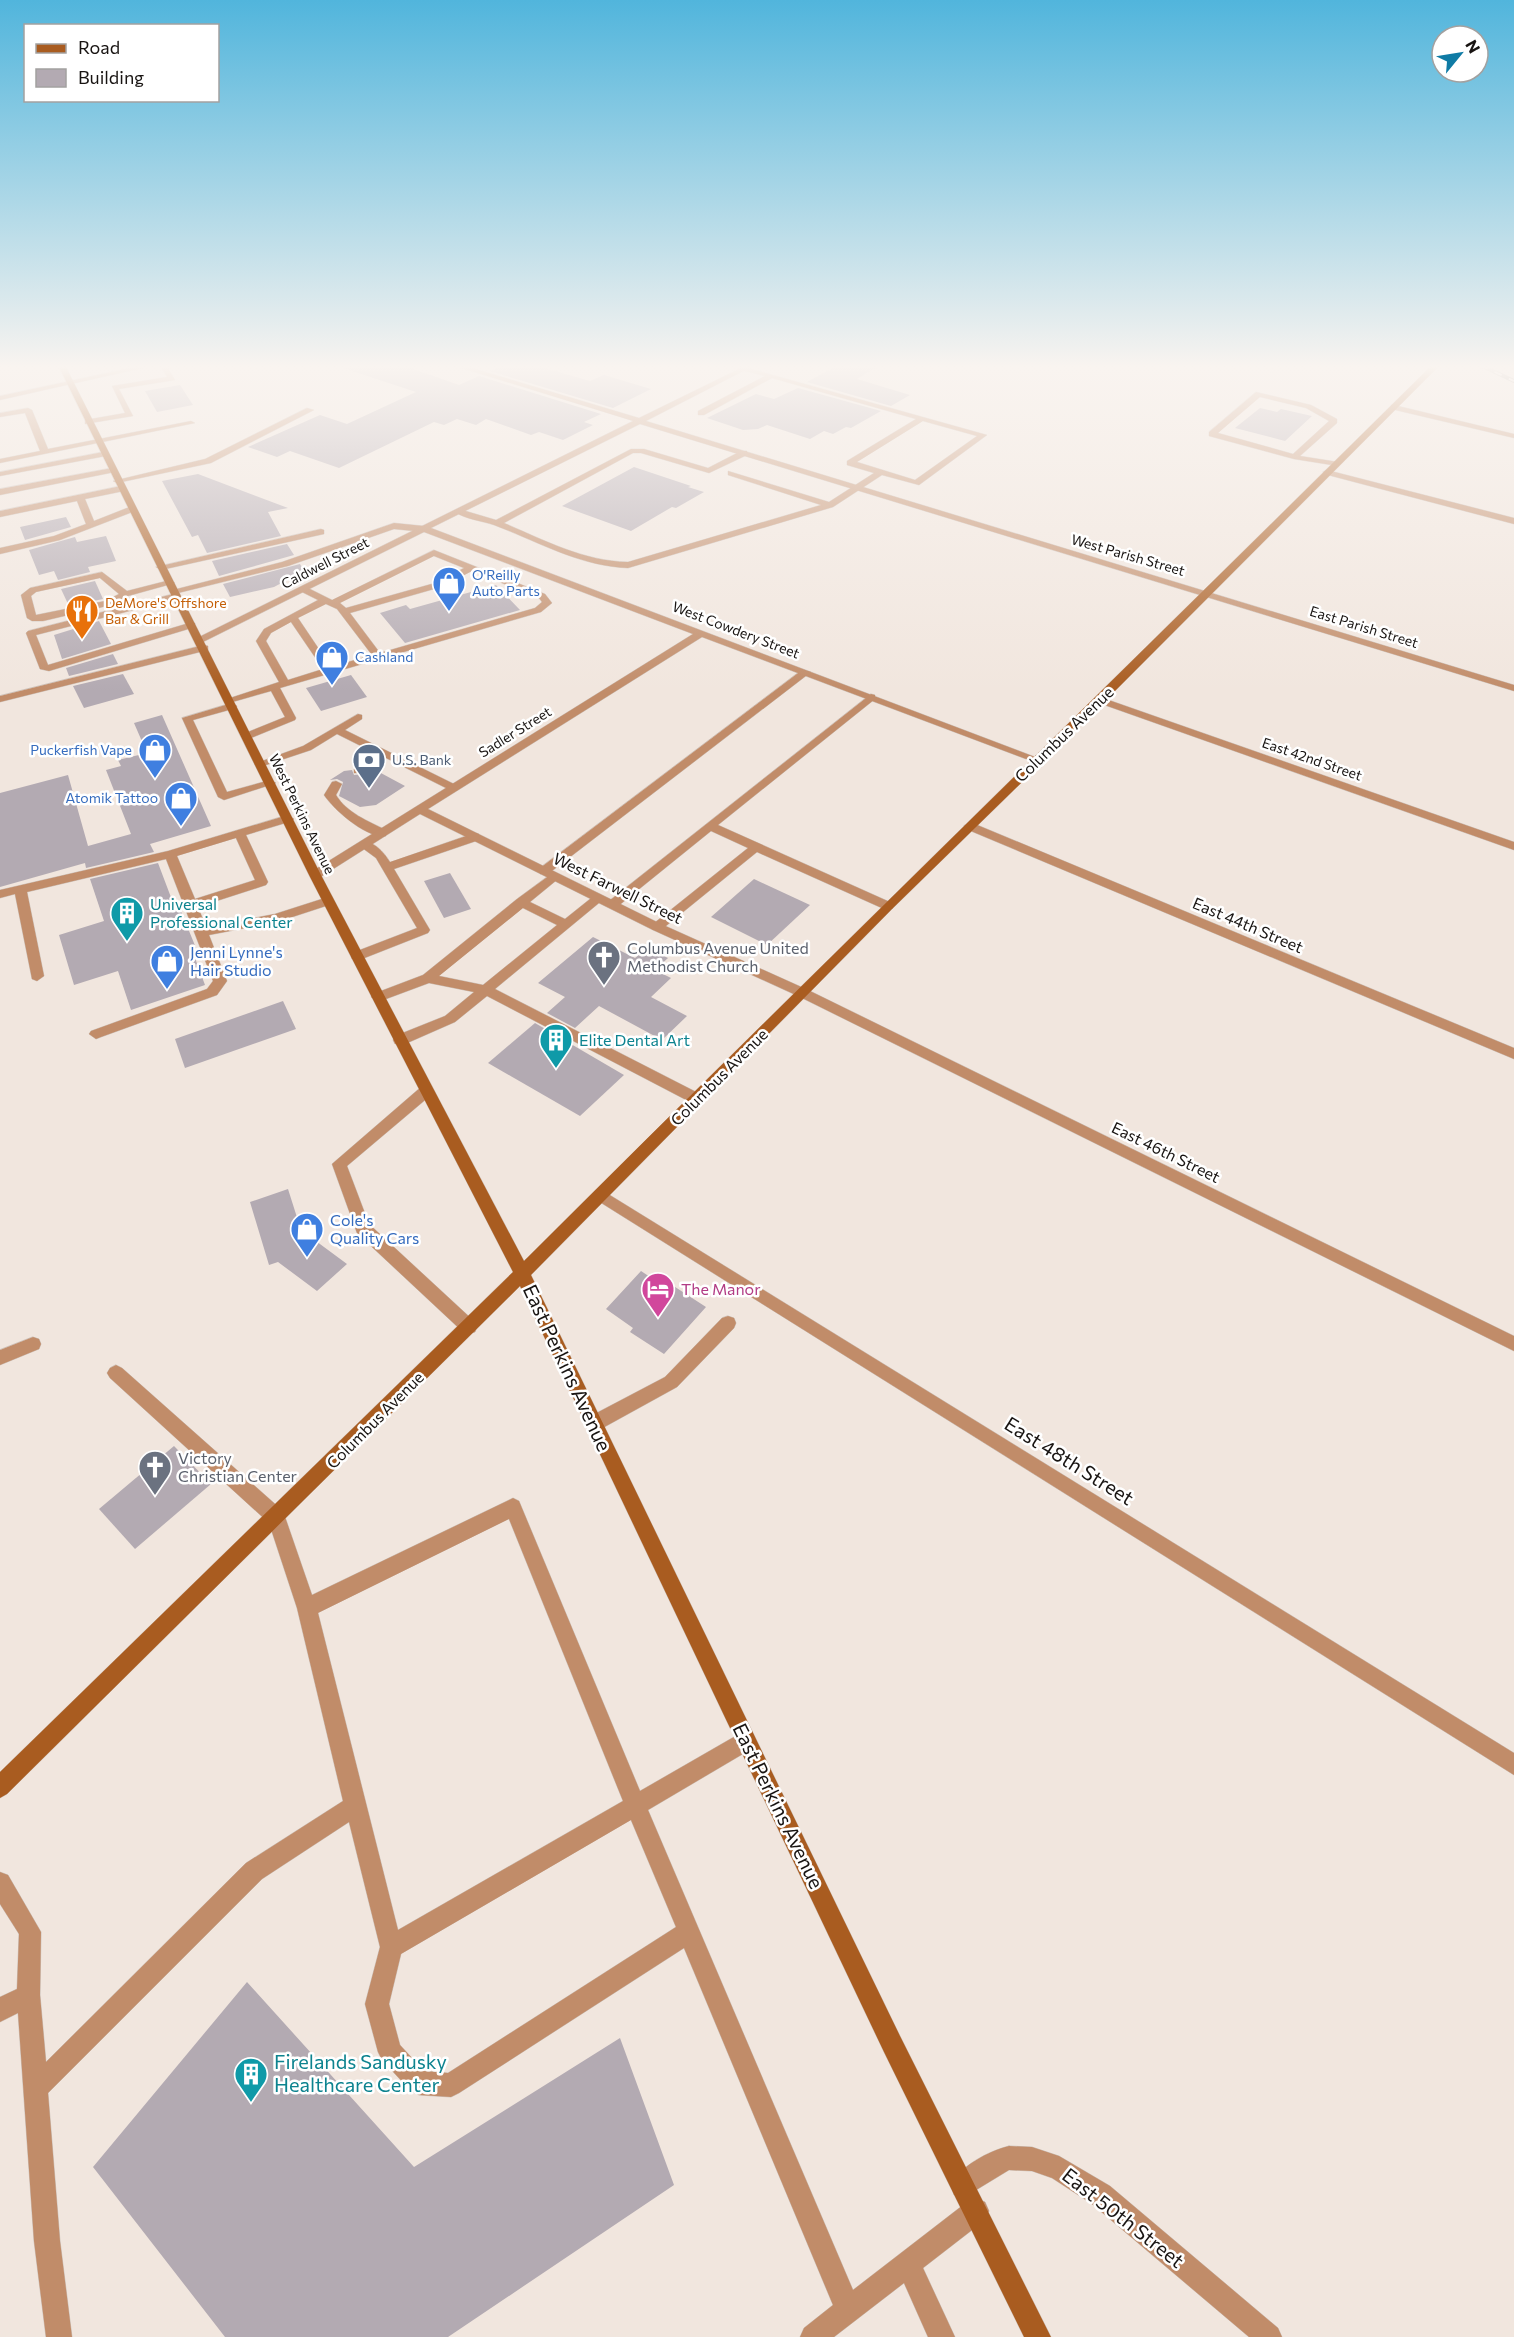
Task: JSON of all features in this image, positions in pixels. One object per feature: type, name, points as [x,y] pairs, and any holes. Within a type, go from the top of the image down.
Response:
[{"type":"main road","name":"West Perkins Avenue","points":[[114,474],[202,644],[328,901],[522,1273]]},
{"type":"main road","name":"Columbus Avenue","points":[[0,1787],[469,1327],[888,906],[1100,700],[1326,474]]},
{"type":"main road","name":"East Perkins Avenue","points":[[522,1273],[746,1741],[1038,2337]]},
{"type":"street","points":[[0,492],[117,480],[145,474]]},
{"type":"street","name":"Caldwell Street","points":[[0,699],[202,644],[303,589],[534,474]]},
{"type":"street","points":[[497,523],[588,474]]},
{"type":"street","points":[[731,474],[830,505]]},
{"type":"street","name":"West Parish Street","points":[[813,474],[987,529],[1207,592]]},
{"type":"street","points":[[459,512],[497,523],[536,540],[610,566],[628,565],[830,505],[878,474]]},
{"type":"street","points":[[888,474],[916,483],[928,474]]},
{"type":"street","points":[[1336,474],[1514,521]]},
{"type":"street","points":[[0,514],[80,497],[117,480]]},
{"type":"street","points":[[80,497],[91,525]]},
{"type":"street","points":[[0,551],[57,538],[132,509]]},
{"type":"street","points":[[192,625],[45,669],[31,633],[174,590],[296,560],[394,526],[424,528]]},
{"type":"street","name":"West Cowdery Street","points":[[424,528],[1038,760]]},
{"type":"street","points":[[161,567],[321,532]]},
{"type":"street","points":[[247,736],[291,718],[280,685],[261,641],[267,631],[434,554],[542,596],[547,603],[538,610],[280,685],[187,718],[224,797],[270,783]]},
{"type":"street","points":[[344,612],[438,585],[471,568]]},
{"type":"street","points":[[125,594],[102,575],[33,590],[26,595],[32,618],[43,618],[108,603],[125,594],[174,590]]},
{"type":"street","points":[[303,589],[330,601],[344,612],[378,657]]},
{"type":"street","name":"East Parish Street","points":[[1207,592],[1514,688]]},
{"type":"street","points":[[293,618],[329,671]]},
{"type":"street","name":"Sadler Street","points":[[315,875],[701,633]]},
{"type":"street","points":[[378,997],[428,978],[522,902],[549,873],[806,672]]},
{"type":"street","points":[[613,904],[871,697]]},
{"type":"street","name":"East 42nd Street","points":[[1100,700],[1514,846]]},
{"type":"street","points":[[260,764],[307,748],[358,717]]},
{"type":"street","points":[[337,730],[454,788]]},
{"type":"street","points":[[358,771],[385,754]]},
{"type":"street","points":[[336,784],[330,795],[334,804],[382,833]]},
{"type":"street","name":"West Farwell Street","points":[[420,810],[657,927],[803,993]]},
{"type":"street","points":[[0,894],[170,854],[288,819]]},
{"type":"street","points":[[710,826],[888,906]]},
{"type":"street","name":"East 44th Street","points":[[969,826],[1514,1054]]},
{"type":"street","points":[[190,905],[262,882],[239,833]]},
{"type":"street","points":[[387,867],[476,837]]},
{"type":"street","points":[[357,956],[424,930],[381,856],[365,844]]},
{"type":"street","points":[[657,927],[756,847]]},
{"type":"street","points":[[96,1034],[212,992],[220,981],[170,854]]},
{"type":"street","points":[[20,890],[37,976]]},
{"type":"street","points":[[400,1040],[450,1019],[599,898]]},
{"type":"street","points":[[202,932],[277,918],[328,901]]},
{"type":"street","points":[[522,902],[567,924]]},
{"type":"street","points":[[428,978],[486,990],[697,1099]]},
{"type":"street","name":"East 46th Street","points":[[803,993],[1514,1344]]},
{"type":"street","points":[[426,1091],[339,1164],[363,1228],[469,1327]]},
{"type":"street","name":"East 48th Street","points":[[600,1195],[1514,1765]]},
{"type":"street","points":[[593,1424],[671,1382],[728,1323]]},
{"type":"street","points":[[0,1358],[33,1344]]},
{"type":"street","points":[[116,1373],[276,1517],[307,1608],[391,1947],[377,2004],[390,2052],[419,2083],[451,2085],[689,1932]]},
{"type":"street","points":[[307,1608],[513,1507],[848,2310]]},
{"type":"street","points":[[391,1947],[746,1741]]},
{"type":"street","points":[[36,2088],[254,1871],[355,1806]]},
{"type":"street","points":[[0,1882],[30,1932],[28,1995],[46,2241],[59,2337]]},
{"type":"street","points":[[0,2010],[28,1995]]},
{"type":"street","name":"East 50th Street","points":[[963,2186],[998,2161],[1009,2158],[1032,2159],[1059,2168],[1101,2195],[1269,2337]]},
{"type":"street","points":[[813,2337],[976,2211]]},
{"type":"street","points":[[908,2264],[942,2337]]},
{"type":"building","points":[[198,474],[288,508],[268,512],[281,536],[207,553],[198,535],[192,537],[162,481]]},
{"type":"building","points":[[621,474],[655,474],[704,492],[676,508],[672,507],[631,531],[562,506]]},
{"type":"building","points":[[66,517],[71,527],[25,540],[20,527]]},
{"type":"building","points":[[106,536],[116,561],[88,567],[90,572],[58,580],[54,571],[39,575],[29,550],[75,537],[77,542]]},
{"type":"building","points":[[287,544],[294,555],[219,576],[212,561]]},
{"type":"building","points":[[300,564],[304,571],[274,587],[230,597],[223,584]]},
{"type":"building","points":[[95,581],[103,599],[69,606],[61,589]]},
{"type":"building","name":"O'Reilly Auto Parts","points":[[496,585],[520,610],[405,643],[380,613],[406,605],[410,609]]},
{"type":"building","name":"DeMore's Offshore Bar & Grill","points":[[99,621],[111,644],[62,659],[54,635]]},
{"type":"building","points":[[113,654],[118,664],[69,676],[66,668]]},
{"type":"building","points":[[123,674],[134,694],[84,708],[73,686]]},
{"type":"building","points":[[351,675],[367,697],[321,711],[306,688]]},
{"type":"building","points":[[162,715],[211,826],[150,844],[154,852],[86,868],[85,863],[0,887],[0,793],[68,775],[88,846],[131,834],[106,770],[121,766],[118,760],[147,753],[134,723]]},
{"type":"building","name":"U.S. Bank","points":[[352,770],[354,775],[379,772],[405,786],[376,805],[360,807],[339,796],[343,782],[337,779],[330,780],[344,771]]},
{"type":"building","name":"Universal Professional Center","points":[[158,863],[172,900],[176,899],[196,948],[192,950],[205,985],[131,1010],[118,971],[74,985],[59,935],[104,921],[90,879]]},
{"type":"building","points":[[450,873],[471,909],[444,918],[424,881]]},
{"type":"building","points":[[754,879],[810,905],[767,945],[711,917]]},
{"type":"building","name":"Columbus Avenue United Methodist Church","points":[[593,937],[635,958],[647,948],[668,958],[655,970],[671,978],[651,997],[687,1016],[662,1040],[599,1006],[575,1028],[547,1013],[565,997],[538,983]]},
{"type":"building","points":[[283,1001],[296,1029],[185,1068],[175,1039]]},
{"type":"building","name":"Elite Dental Art","points":[[535,1023],[624,1075],[580,1116],[488,1063]]},
{"type":"building","points":[[288,1189],[301,1230],[347,1264],[317,1291],[278,1262],[269,1265],[250,1202]]},
{"type":"building","name":"The Manor","points":[[641,1271],[668,1289],[672,1285],[706,1307],[664,1354],[630,1332],[633,1328],[606,1309]]},
{"type":"building","name":"Victory Christian Center","points":[[174,1446],[211,1484],[135,1549],[99,1509]]},
{"type":"building","name":"Firelands Sandusky Healthcare Center","points":[[247,1982],[414,2167],[620,2038],[674,2185],[448,2337],[225,2337],[93,2167]]},
{"type":"place","name":"O'Reilly Auto Parts","points":[[449,612]]},
{"type":"place","name":"DeMore's Offshore Bar & Grill","points":[[82,640]]},
{"type":"place","name":"Cashland","points":[[332,686]]},
{"type":"place","name":"Puckerfish Vape","points":[[155,779]]},
{"type":"place","name":"U.S. Bank","points":[[369,789]]},
{"type":"place","name":"Atomik Tattoo","points":[[181,827]]},
{"type":"place","name":"Universal Professional Center","points":[[127,942]]},
{"type":"place","name":"Columbus Avenue United Methodist Church","points":[[604,986]]},
{"type":"place","name":"Jenni Lynne's Hair Studio","points":[[167,990]]},
{"type":"place","name":"Elite Dental Art","points":[[556,1069]]},
{"type":"place","name":"Cole's Quality Cars","points":[[307,1258]]},
{"type":"place","name":"The Manor","points":[[658,1318]]},
{"type":"place","name":"Victory Christian Center","points":[[155,1496]]},
{"type":"place","name":"Firelands Sandusky Healthcare Center","points":[[251,2103]]}]
